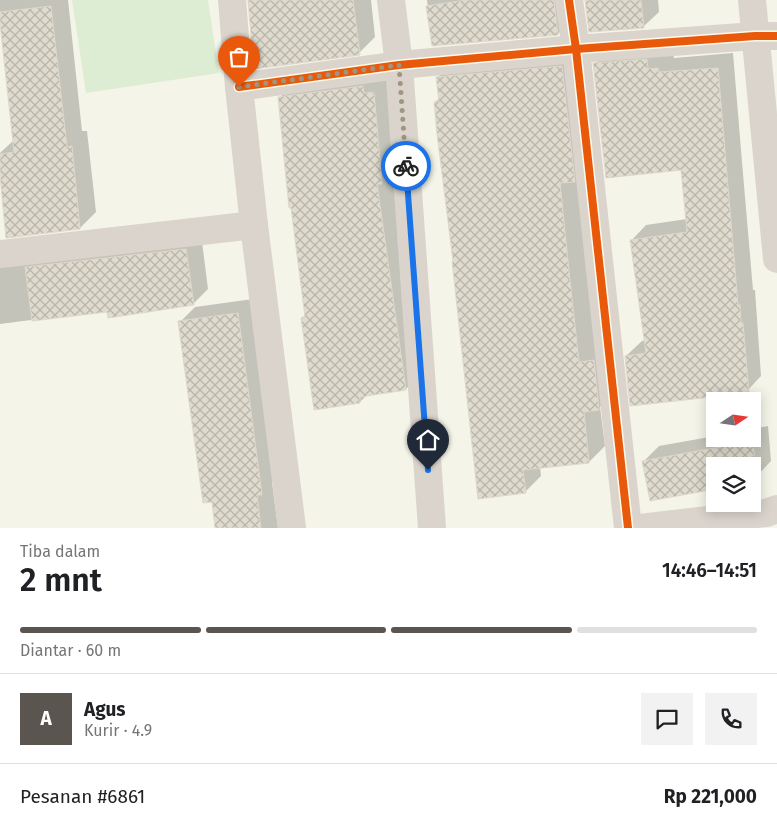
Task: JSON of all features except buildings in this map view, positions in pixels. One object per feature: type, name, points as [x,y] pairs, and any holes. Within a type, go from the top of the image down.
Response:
[{"type":"street","points":[[232,0],[254,225],[292,528]]},
{"type":"street","points":[[391,0],[399,65],[432,528]]},
{"type":"street","points":[[569,0],[576,49],[628,528]]},
{"type":"street","points":[[752,0],[766,36],[777,259]]},
{"type":"street","points":[[239,87],[399,65],[576,49],[766,36]]},
{"type":"street","points":[[0,254],[254,225]]},
{"type":"street","points":[[640,528],[766,513],[777,509]]},
{"type":"green space","points":[[72,0],[208,0],[219,73],[86,93]]},
{"type":"cycle path","points":[[569,0],[576,49],[628,528]]},
{"type":"cycle path","points":[[239,87],[399,65],[576,49],[777,36]]},
{"type":"way so far","points":[[239,87],[399,65],[406,166]]},
{"type":"route","points":[[406,166],[428,470]]}]
